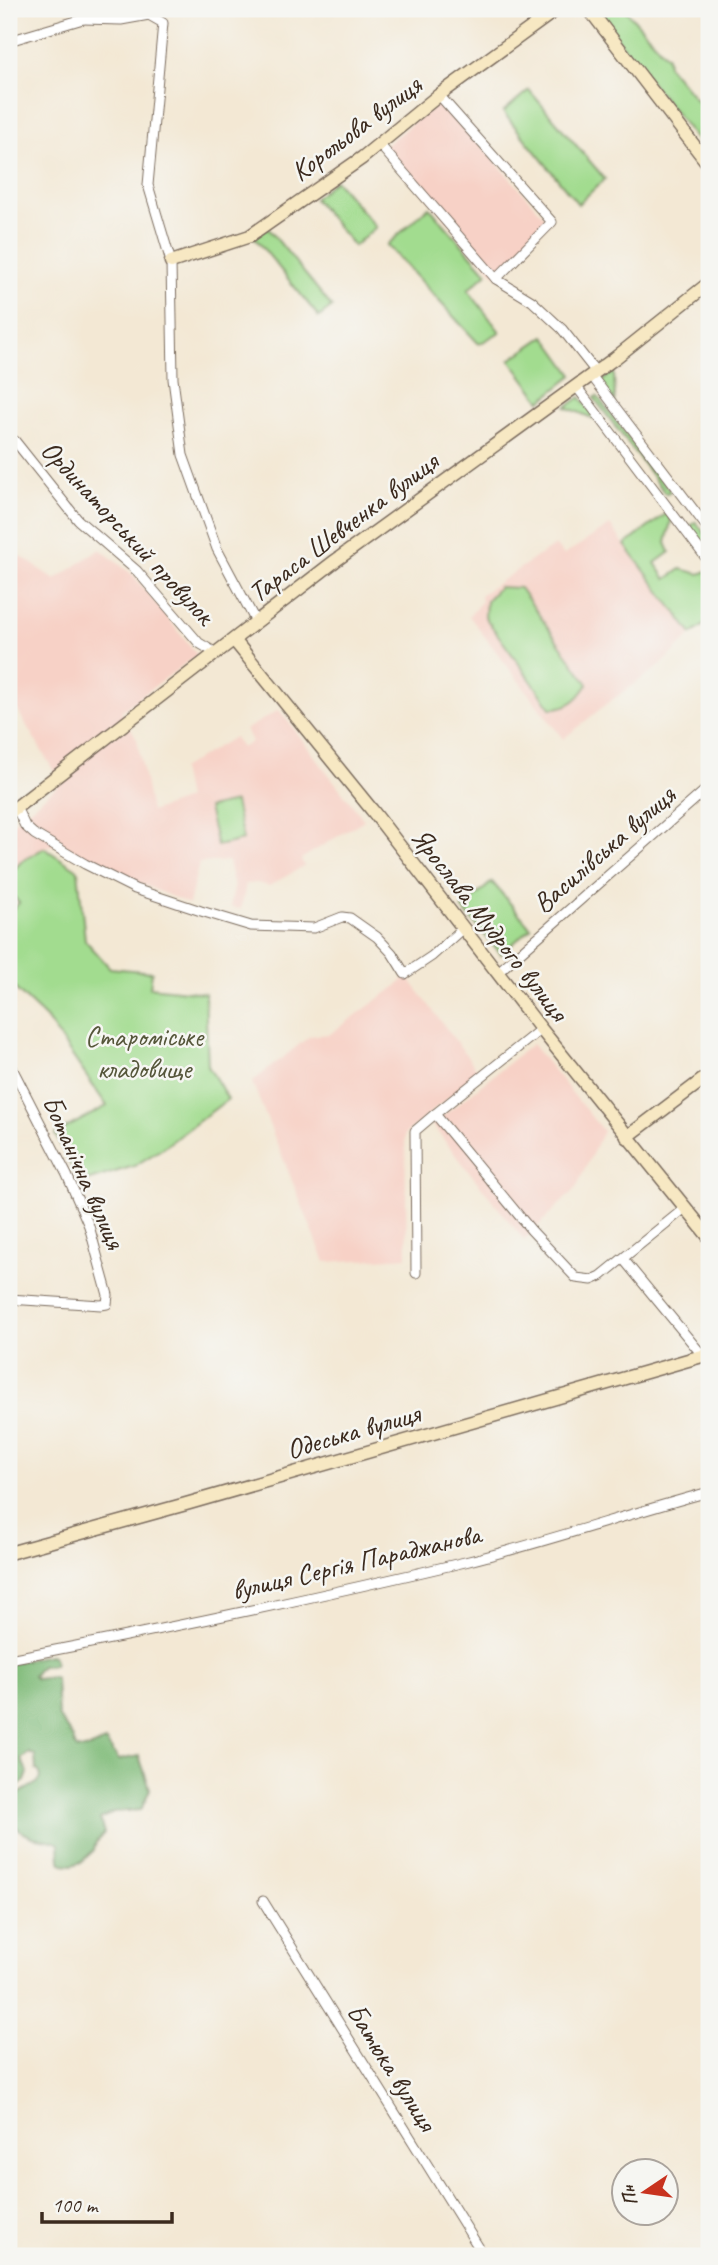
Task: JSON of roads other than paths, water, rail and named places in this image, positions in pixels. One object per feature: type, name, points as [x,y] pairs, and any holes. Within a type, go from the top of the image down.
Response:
[{"type":"street","points":[[79,9],[83,19]]},
{"type":"street","points":[[9,41],[83,19],[100,9]]},
{"type":"street","name":"Корольова вулиця","points":[[171,262],[250,236],[362,158],[439,95],[557,9]]},
{"type":"street","points":[[589,9],[709,165]]},
{"type":"street","points":[[83,19],[121,20],[149,12],[163,23],[148,185],[171,262],[173,379],[183,455],[217,548],[257,622]]},
{"type":"street","points":[[439,95],[552,222],[496,279]]},
{"type":"street","points":[[379,144],[496,279],[533,301],[562,328],[709,530]]},
{"type":"street","name":"Тараса Шевченка вулиця","points":[[12,810],[335,561],[594,374],[709,283]]},
{"type":"street","points":[[576,386],[709,562]]},
{"type":"street","name":"Ординаторський провулок","points":[[9,438],[15,441],[78,520],[137,571],[199,643],[216,653]]},
{"type":"street","name":"Ярослава Мудрого вулиця","points":[[234,640],[372,810],[462,929],[709,1237]]},
{"type":"street","name":"Василівська вулиця","points":[[497,973],[709,787]]},
{"type":"street","points":[[12,810],[34,834],[135,889],[251,926],[314,928],[342,917],[350,918],[377,937],[392,953],[405,974],[432,956],[462,929]]},
{"type":"street","points":[[416,1273],[415,1132],[541,1029]]},
{"type":"street","name":"Ботанічна вулиця","points":[[9,1062],[67,1175],[89,1226],[107,1289],[107,1304],[9,1299]]},
{"type":"street","points":[[627,1137],[709,1075]]},
{"type":"street","points":[[435,1114],[531,1230],[576,1278],[592,1280],[624,1260],[685,1208]]},
{"type":"street","points":[[624,1260],[706,1355]]},
{"type":"street","name":"Одеська вулиця","points":[[9,1553],[706,1355]]},
{"type":"street","name":"вулиця Сергія Параджанова","points":[[9,1659],[162,1629],[466,1562],[709,1492]]},
{"type":"street","name":"Батюка вулиця","points":[[263,1901],[484,2256]]},
{"type":"park label","name":"Староміське кладовище","points":[[144,1052]]}]
